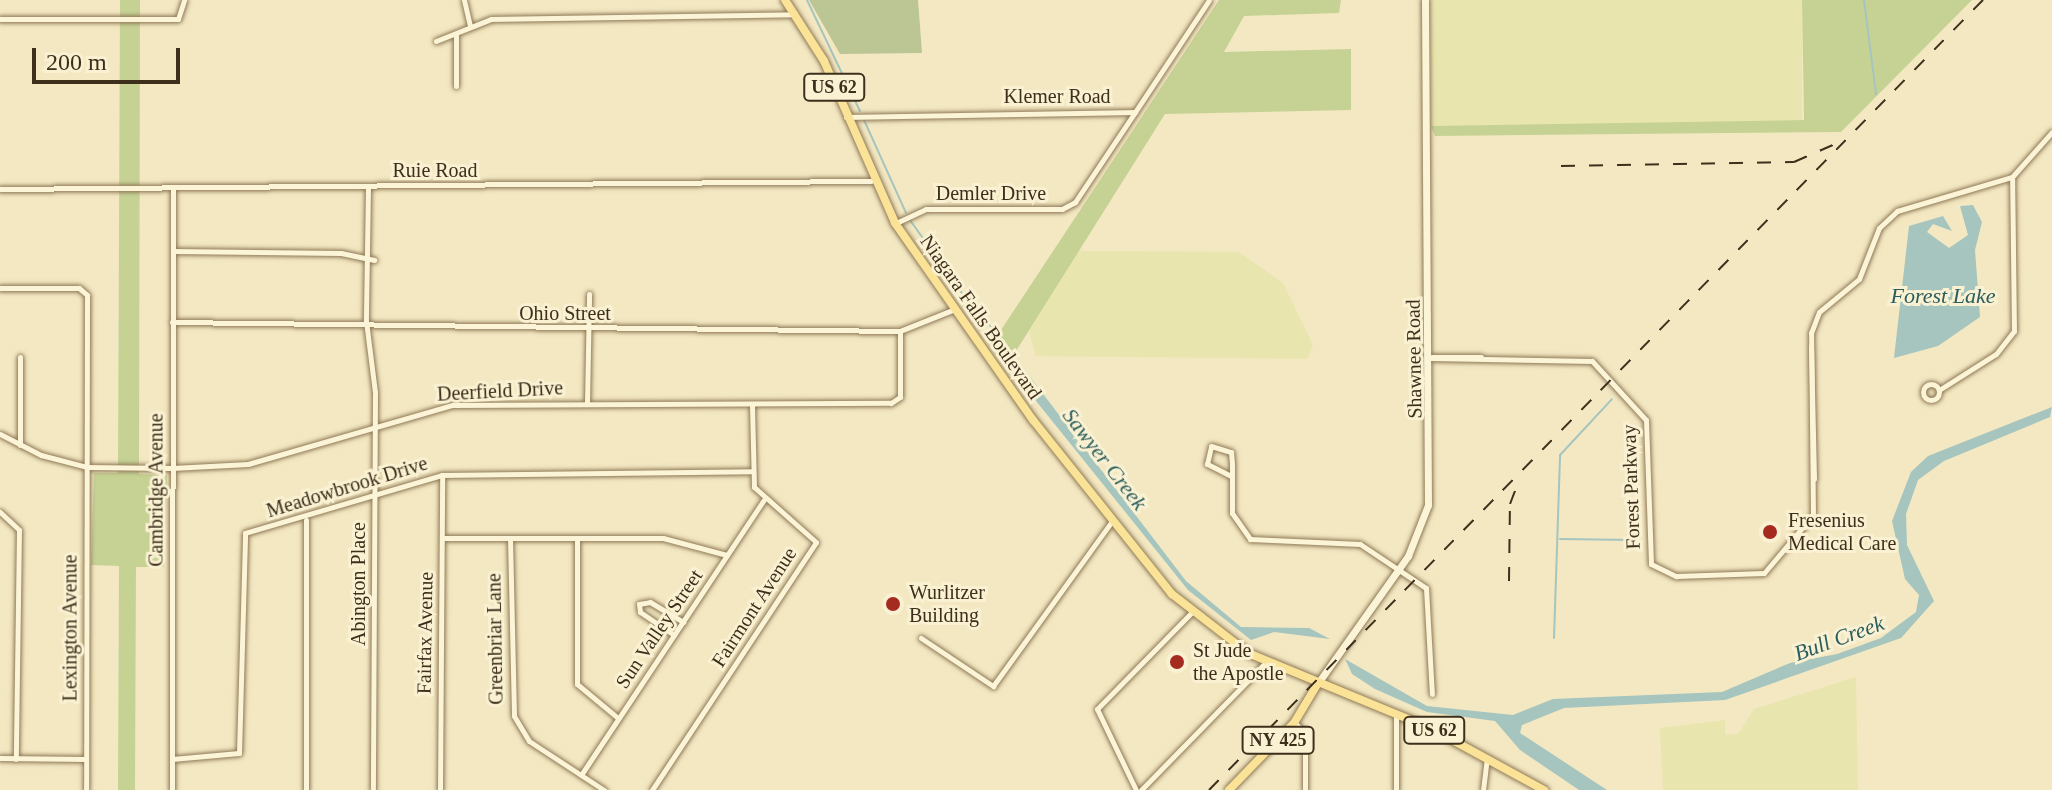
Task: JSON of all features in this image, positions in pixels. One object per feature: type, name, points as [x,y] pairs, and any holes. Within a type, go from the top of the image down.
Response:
[{"type":"main road","name":"Niagara Falls Boulevard","points":[[785,0],[797,14],[871,181],[895,223],[1112,521],[1191,613],[1266,662],[1396,713],[1544,790]]},
{"type":"main road","name":"Shawnee Road","points":[[1318,683],[1344,637],[1400,568],[1421,530],[1430,491],[1425,0]]},
{"type":"main road","name":"NY 425","points":[[1229,790],[1294,723],[1318,683]]},
{"type":"street","points":[[0,19],[178,19],[184,0]]},
{"type":"street","points":[[464,0],[470,26]]},
{"type":"street","name":"Klemer Road","points":[[845,117],[1135,112],[1209,0]]},
{"type":"street","points":[[436,41],[491,19],[797,14]]},
{"type":"street","points":[[456,35],[456,86]]},
{"type":"street","name":"Demler Drive","points":[[895,223],[926,209],[1062,209],[1075,202],[1135,112]]},
{"type":"street","points":[[1939,390],[1996,354],[2014,331],[2012,177],[2052,132]]},
{"type":"street","name":"Forest Parkway","points":[[1430,358],[1588,359],[1640,407],[1647,424],[1648,557],[1666,575],[1769,570],[1811,521],[1814,480],[1811,345],[1819,312],[1859,279],[1887,218],[2012,177]]},
{"type":"street","name":"Ruie Road","points":[[0,189],[173,190],[871,181]]},
{"type":"street","name":"Abington Place","points":[[368,187],[366,321],[375,422],[373,790]]},
{"type":"street","name":"Cambridge Avenue","points":[[172,790],[173,190]]},
{"type":"street","points":[[173,251],[341,253],[374,260]]},
{"type":"street","name":"Lexington Avenue","points":[[0,288],[79,288],[87,295],[86,790]]},
{"type":"street","points":[[587,403],[589,294]]},
{"type":"street","name":"Ohio Street","points":[[172,322],[366,321],[439,329],[900,331],[955,309]]},
{"type":"street","name":"Deerfield Drive","points":[[0,434],[20,446],[87,467],[172,468],[248,464],[375,422],[453,405],[891,403],[900,397],[900,331]]},
{"type":"street","points":[[20,357],[20,446]]},
{"type":"street","name":"Fairmont Avenue","points":[[652,790],[816,542],[764,500],[752,471],[752,404]]},
{"type":"street","points":[[1231,476],[1207,464],[1211,446],[1231,452],[1234,521],[1250,539],[1360,544],[1400,568],[1431,595],[1432,694]]},
{"type":"street","name":"Meadowbrook Drive","points":[[172,759],[235,759],[239,753],[240,537],[306,520],[442,475],[752,471]]},
{"type":"street","name":"Fairfax Avenue","points":[[440,790],[442,475]]},
{"type":"street","name":"Sun Valley Street","points":[[581,775],[764,500]]},
{"type":"street","points":[[0,512],[19,530],[16,759]]},
{"type":"street","points":[[306,520],[306,790]]},
{"type":"street","points":[[921,638],[993,686],[1112,521]]},
{"type":"street","points":[[442,538],[686,539],[727,555]]},
{"type":"street","name":"Greenbriar Lane","points":[[510,538],[514,716],[529,741],[604,790]]},
{"type":"street","points":[[577,538],[577,684],[618,718]]},
{"type":"street","points":[[674,635],[640,612],[639,604],[650,602],[683,622]]},
{"type":"street","points":[[1191,613],[1097,709],[1139,790],[1266,662]]},
{"type":"street","points":[[1396,713],[1396,790]]},
{"type":"street","points":[[1294,723],[1305,733],[1305,790]]},
{"type":"street","points":[[0,758],[86,759]]},
{"type":"street","points":[[1483,790],[1487,759]]},
{"type":"shaded area","points":[[1431,0],[1802,0],[1802,126],[1431,126]]},
{"type":"shaded area","points":[[1077,251],[1239,252],[1283,283],[1313,345],[1307,359],[1036,356],[1029,331]]},
{"type":"shaded area","points":[[1856,677],[1858,790],[1663,790],[1660,728],[1725,720],[1725,735],[1739,733],[1754,709]]},
{"type":"green space","points":[[120,0],[140,0],[139,474],[167,475],[164,567],[136,567],[135,790],[118,790],[119,566],[91,565],[94,473],[118,473]]},
{"type":"green space","points":[[809,0],[918,0],[922,53],[840,54]]},
{"type":"green space","points":[[1219,0],[1341,0],[1339,13],[1244,16],[1224,52],[1351,49],[1351,110],[1165,114],[1011,359],[997,336]]},
{"type":"green space","points":[[1802,0],[1972,0],[1841,132],[1435,136],[1431,126],[1804,120]]},
{"type":"water","name":"Forest Lake","points":[[1973,205],[1982,222],[1975,250],[1980,317],[1938,346],[1894,358],[1909,226],[1943,216],[1952,231],[1933,224],[1927,232],[1949,248],[1968,235],[1960,206]]},
{"type":"water","points":[[985,318],[1186,581],[1241,627],[1309,628],[1330,639],[1274,632],[1251,640],[1188,590],[1024,386]]},
{"type":"water","points":[[2052,407],[2050,417],[1944,461],[1918,480],[1906,514],[1907,545],[1934,601],[1901,638],[1725,700],[1564,708],[1522,725],[1520,733],[1607,790],[1579,790],[1520,750],[1495,721],[1427,712],[1375,689],[1352,674],[1345,659],[1427,706],[1513,715],[1553,699],[1722,692],[1790,663],[1837,654],[1881,638],[1916,612],[1919,595],[1905,579],[1892,521],[1911,472],[1928,456]]},
{"type":"waterway","name":"Sawyer Creek","points":[[807,0],[860,111]]},
{"type":"waterway","points":[[1864,0],[1876,94]]},
{"type":"waterway","name":"Sawyer Creek","points":[[864,120],[906,213]]},
{"type":"waterway","name":"Sawyer Creek","points":[[910,220],[983,323]]},
{"type":"waterway","points":[[1554,638],[1560,455],[1612,399]]},
{"type":"waterway","points":[[1560,539],[1633,540]]},
{"type":"railway","points":[[1209,790],[1983,0]]},
{"type":"railway","points":[[1561,166],[1794,162],[1833,145]]},
{"type":"railway","points":[[1509,581],[1510,504],[1518,483]]},
{"type":"place","name":"Fresenius Medical Care","points":[[1770,532]]},
{"type":"place","name":"Wurlitzer Building","points":[[893,604]]},
{"type":"place","name":"St Jude the Apostle","points":[[1177,662]]},
{"type":"water label","name":"Bull Creek","points":[[1839,638]]}]
